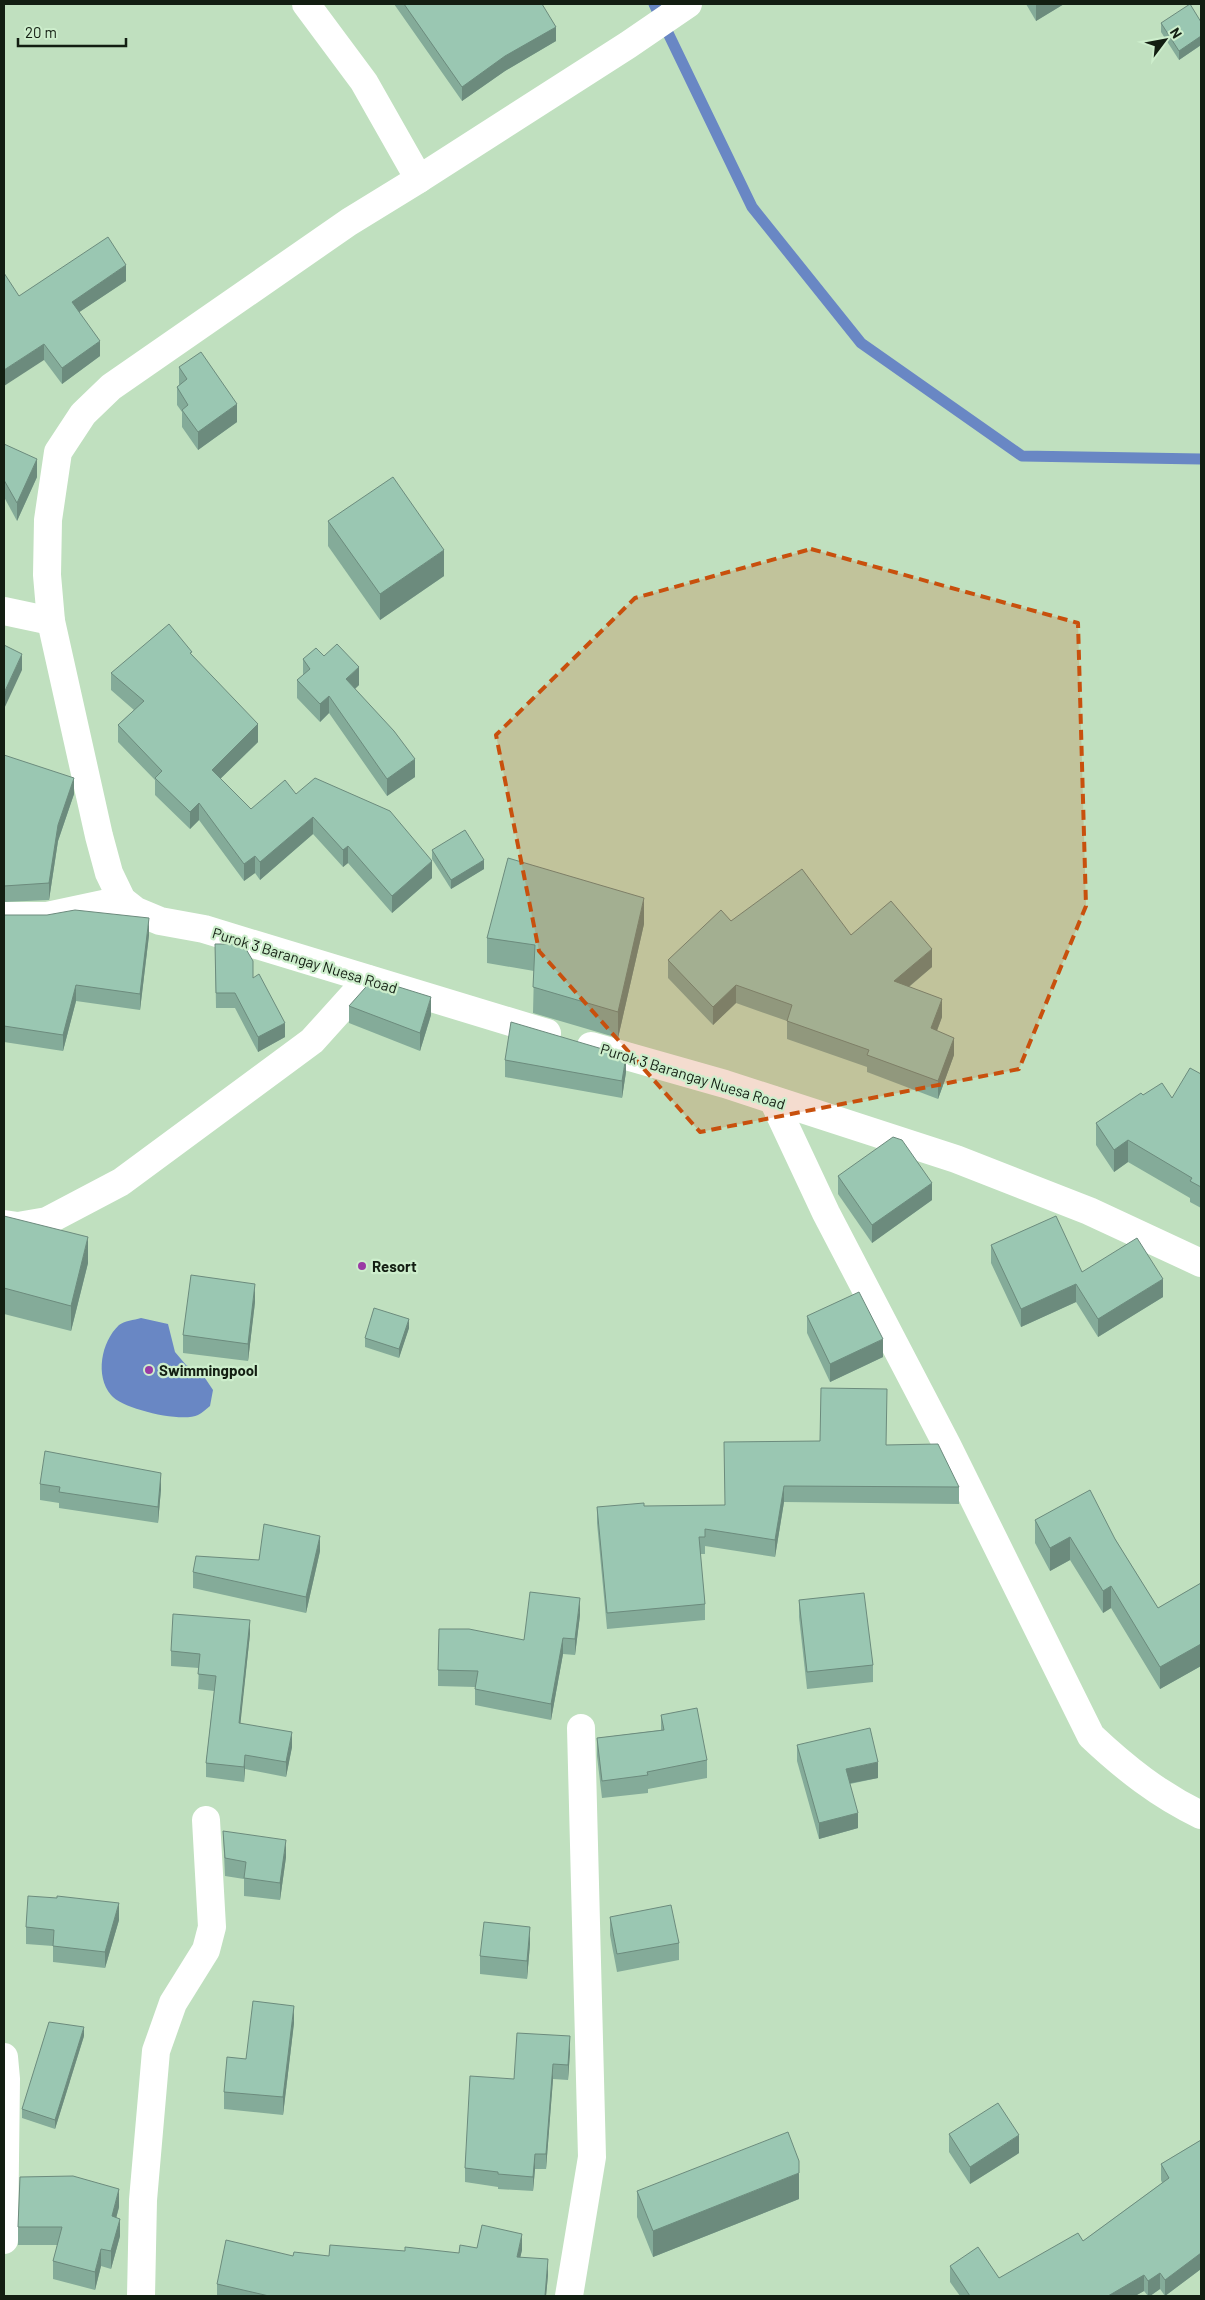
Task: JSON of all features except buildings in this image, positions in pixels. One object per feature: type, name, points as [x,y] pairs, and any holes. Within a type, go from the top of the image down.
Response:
[{"type":"street","points":[[306,4],[364,82],[419,179]]},
{"type":"street","points":[[4,916],[47,916],[122,900],[109,873],[99,836],[51,621],[47,574],[48,520],[58,452],[83,414],[111,387],[349,222],[628,45],[688,4]]},
{"type":"street","points":[[4,610],[51,621]]},
{"type":"street","name":"Purok 3 Barangay Nuesa Road","points":[[122,900],[136,911],[160,921],[204,930],[368,979],[772,1100],[956,1159],[1090,1211],[1201,1263]]},
{"type":"street","points":[[4,1224],[18,1226],[47,1221],[121,1182],[312,1041],[368,979]]},
{"type":"street","points":[[772,1100],[826,1213],[947,1445],[1091,1736],[1126,1770],[1174,1802],[1201,1815]]},
{"type":"street","points":[[569,2296],[592,2157],[581,1728]]},
{"type":"street","points":[[141,2296],[143,2200],[156,2051],[173,2003],[206,1950],[212,1927],[206,1820]]},
{"type":"street","points":[[4,2057],[6,2079],[4,2240]]},
{"type":"highlighted area","points":[[811,549],[1078,623],[1086,906],[1019,1069],[700,1132],[539,951],[496,735],[635,598]]},
{"type":"water","name":"Swimmingpool","points":[[141,1318],[168,1324],[175,1352],[186,1365],[203,1375],[213,1390],[210,1406],[200,1414],[190,1417],[179,1417],[139,1410],[117,1400],[106,1387],[103,1378],[102,1359],[108,1340],[119,1325]]},
{"type":"waterway","points":[[654,4],[752,207],[861,343],[1022,456],[1201,459]]},
{"type":"place","name":"Resort","points":[[362,1266]]},
{"type":"place","name":"Swimmingpool","points":[[149,1370]]}]
